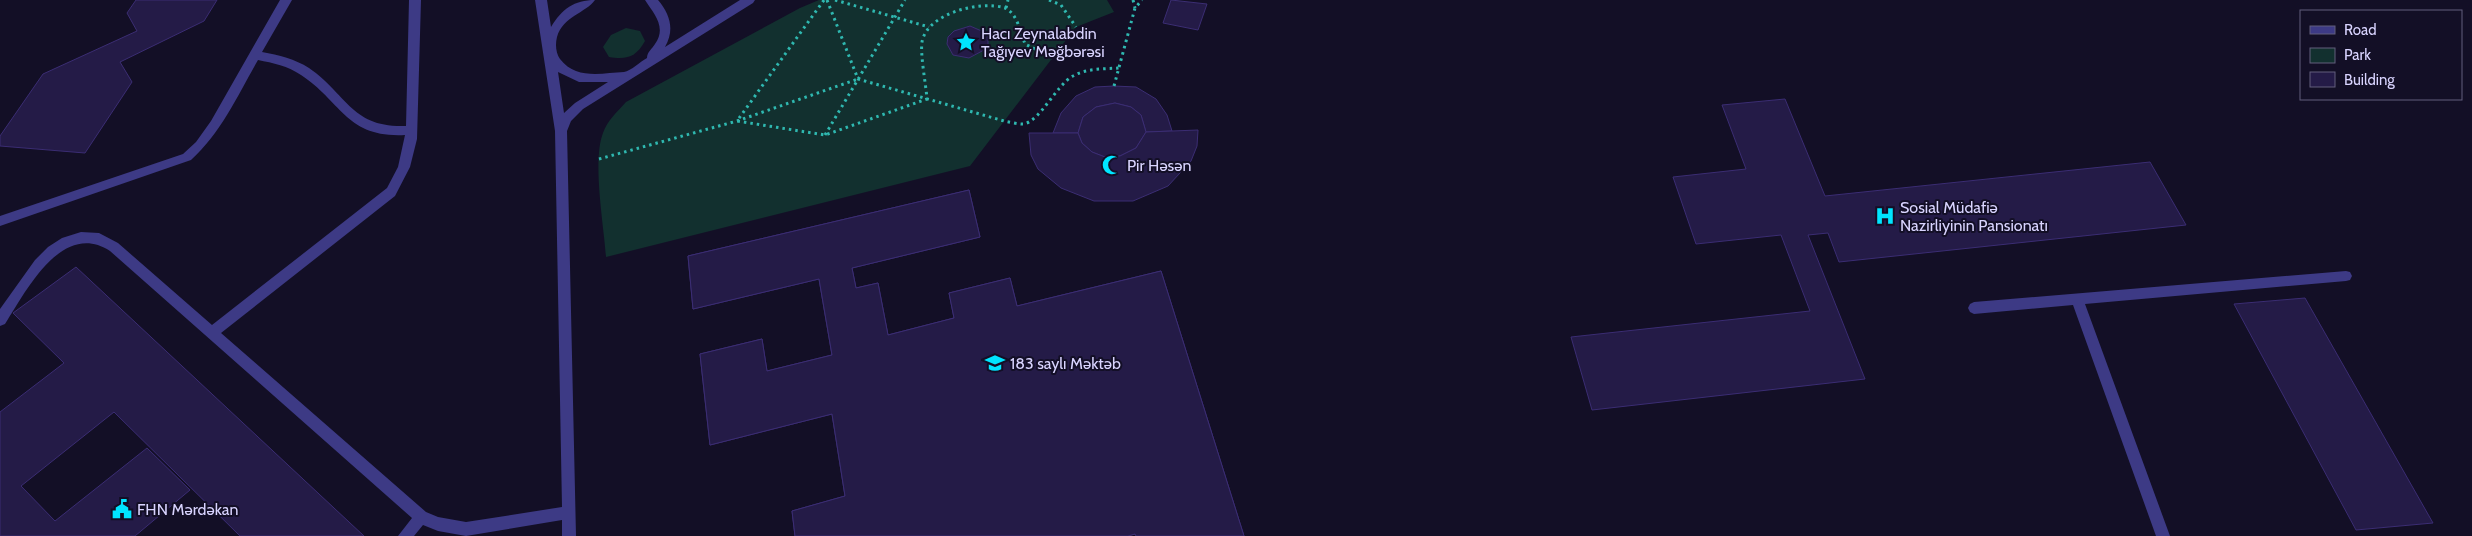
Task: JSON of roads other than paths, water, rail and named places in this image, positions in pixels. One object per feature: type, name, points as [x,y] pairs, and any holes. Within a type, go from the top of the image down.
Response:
[{"type":"lane","points":[[0,221],[188,157],[200,145],[215,124],[286,0]]},
{"type":"lane","points":[[212,333],[391,192],[402,177],[408,160],[411,130],[416,0]]},
{"type":"lane","points":[[541,0],[550,47],[561,131],[569,536]]},
{"type":"lane","points":[[588,0],[562,17],[553,32],[550,47],[554,61],[564,72],[580,78],[600,80],[621,75],[640,66],[655,54],[664,39],[666,24],[662,10],[652,0]]},
{"type":"lane","points":[[561,131],[566,118],[579,106],[640,66],[749,0]]},
{"type":"lane","points":[[255,54],[283,60],[306,72],[360,122],[388,131],[411,130]]},
{"type":"lane","points":[[0,320],[44,258],[61,243],[80,238],[98,238],[114,247],[421,517],[438,524],[466,529],[569,512]]},
{"type":"lane","points":[[1974,308],[2346,276]]},
{"type":"lane","points":[[2077,299],[2163,536]]},
{"type":"lane","points":[[405,536],[421,517]]},
{"type":"place","name":"Hacı Zeynalabdin Tağıyev Məğbərəsi","points":[[966,42]]},
{"type":"place","name":"Pir Həsən","points":[[1112,165]]},
{"type":"place","name":"Sosial Müdafiə Nazirliyinin Pansionatı","points":[[1885,216]]},
{"type":"place","name":"183 saylı Məktəb","points":[[995,363]]},
{"type":"place","name":"FHN Mərdəkan","points":[[122,509]]}]
